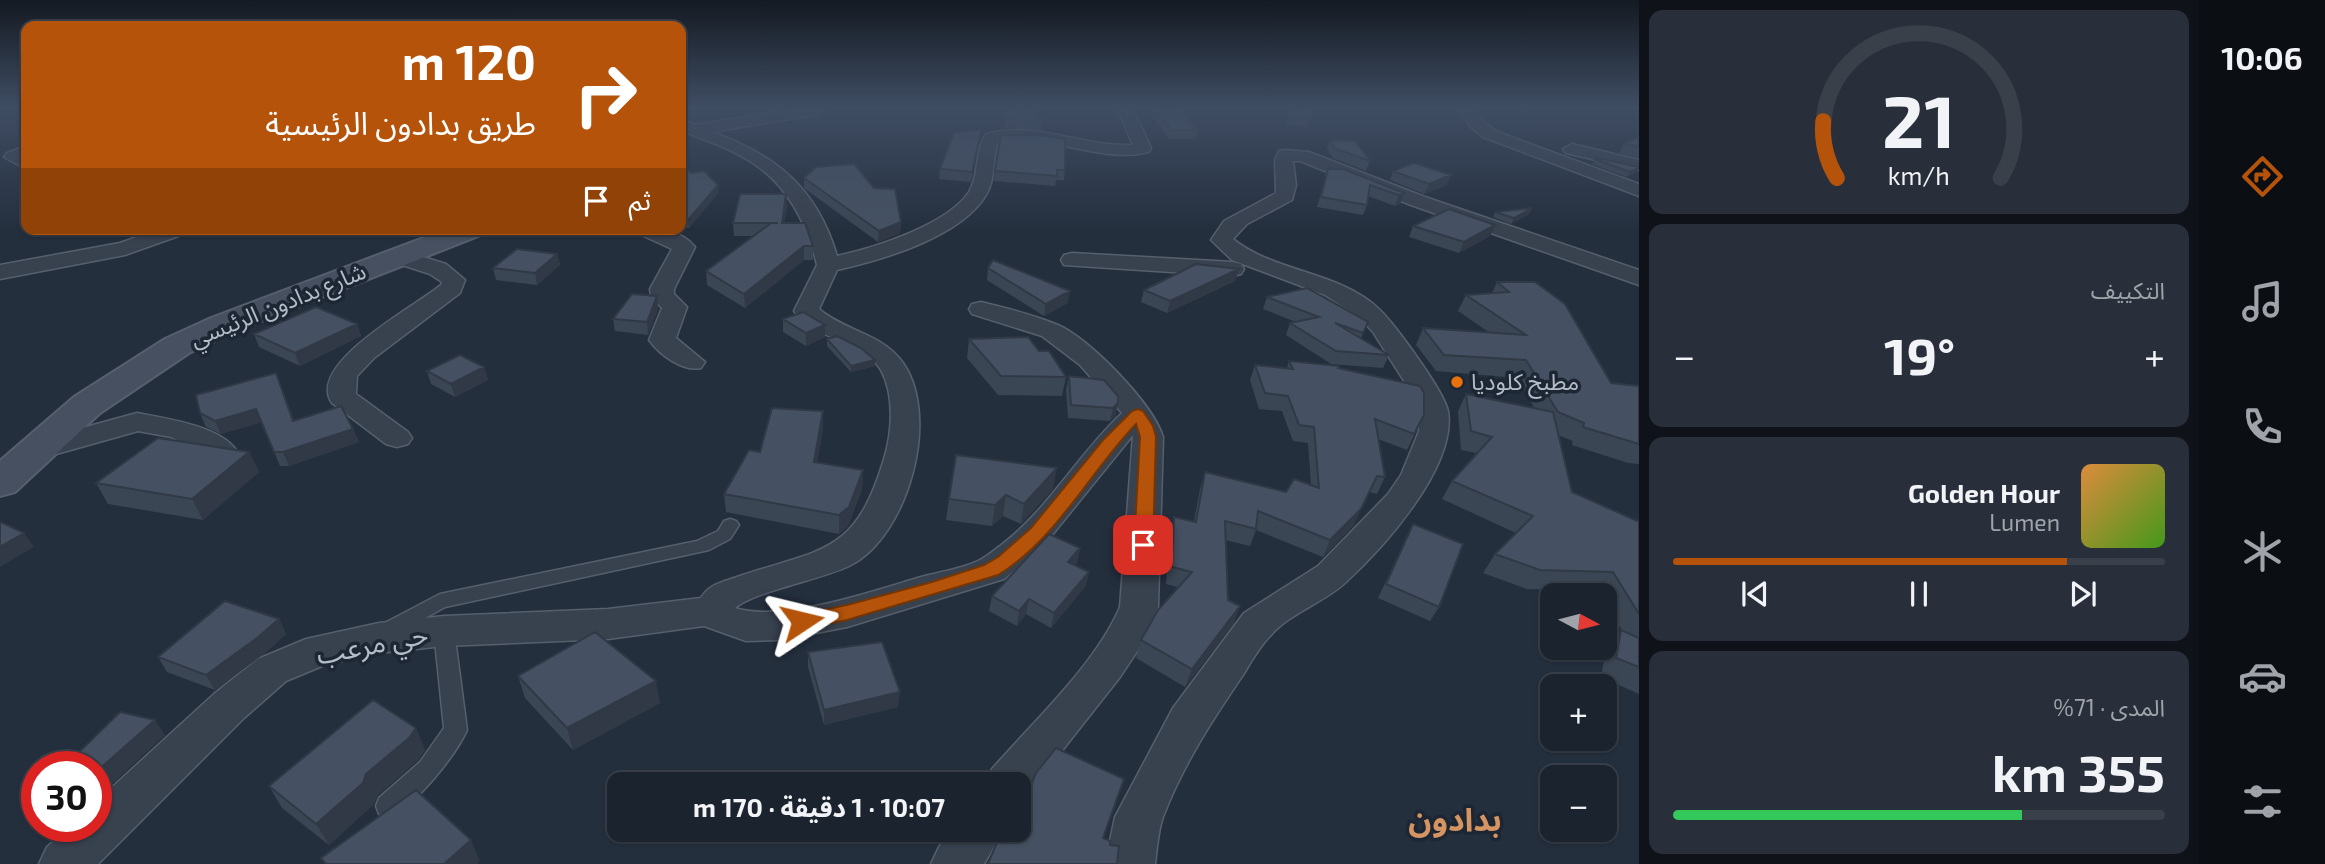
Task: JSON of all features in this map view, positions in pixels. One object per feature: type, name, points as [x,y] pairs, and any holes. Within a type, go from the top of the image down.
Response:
[{"type":"main road","name":"شارع بدادون الرئيسي","points":[[0,483],[86,405],[177,346],[222,324],[456,235]]},
{"type":"street","points":[[741,149],[755,155],[782,176],[802,203],[824,246],[828,265],[806,311],[882,355],[894,371],[901,394],[903,445],[889,499],[870,534],[857,546],[828,561],[725,595],[715,610],[718,617],[746,626],[780,625],[847,613],[991,570],[1005,562],[1037,532],[1115,436],[1128,402]]},
{"type":"street","points":[[828,265],[871,256],[917,236],[953,215],[976,197],[986,176],[987,149]]},
{"type":"street","points":[[1116,149],[1139,149]]},
{"type":"street","points":[[1530,149],[1639,190]]},
{"type":"street","points":[[1566,149],[1639,164]]},
{"type":"street","points":[[21,153],[13,157],[15,161],[21,163]]},
{"type":"street","points":[[1130,864],[1139,817],[1188,721],[1258,623],[1331,575],[1400,502],[1417,475],[1434,431],[1433,408],[1383,328],[1353,301],[1240,254],[1222,240],[1226,231],[1234,224],[1285,196],[1288,185],[1283,158],[1285,155],[1293,153],[1418,201],[1639,278]]},
{"type":"street","points":[[0,272],[125,249],[164,235]]},
{"type":"street","points":[[660,235],[684,247],[662,289],[663,296],[675,307],[662,340],[692,362]]},
{"type":"street","points":[[397,438],[342,397],[341,384],[344,374],[368,351],[452,288],[454,280],[448,274],[401,257]]},
{"type":"street","points":[[1072,260],[1174,264],[1296,276]]},
{"type":"street","points":[[981,309],[1051,331],[1088,359],[1128,402],[1145,426],[1148,437],[1139,607],[1126,638],[1106,666],[1019,772]]},
{"type":"street","points":[[35,451],[109,428],[148,422],[190,433],[221,450]]},
{"type":"street","name":"حي مرعب","points":[[64,864],[229,706],[272,670],[320,650],[379,638],[444,631],[608,624],[715,610]]},
{"type":"street","points":[[956,864],[971,842]]},
{"type":"lane","points":[[379,638],[401,622],[440,601],[702,546],[724,535],[730,525]]},
{"type":"lane","points":[[388,806],[428,769],[456,730],[444,631]]},
{"type":"building","points":[[947,149],[977,149],[972,172],[940,169]]},
{"type":"building","points":[[999,149],[1065,149],[1065,170],[1057,170],[1057,176],[995,171]]},
{"type":"building","points":[[1337,149],[1361,149],[1370,161]]},
{"type":"building","points":[[1595,159],[1639,168],[1630,172]]},
{"type":"building","points":[[1414,163],[1451,175],[1429,184],[1393,171]]},
{"type":"building","points":[[854,164],[874,188],[895,189],[901,222],[879,231],[804,178],[816,167]]},
{"type":"building","points":[[686,166],[691,173],[704,171],[718,185],[688,220]]},
{"type":"building","points":[[1328,169],[1343,169],[1404,193],[1399,195],[1370,185],[1367,205],[1321,197]]},
{"type":"building","points":[[740,194],[786,194],[782,223],[805,223],[813,246],[804,246],[744,294],[706,271],[771,223],[733,223]]},
{"type":"building","points":[[1532,208],[1514,218],[1495,212]]},
{"type":"building","points":[[1449,209],[1495,225],[1464,242],[1413,226]]},
{"type":"building","points":[[517,249],[557,254],[535,273],[493,268]]},
{"type":"building","points":[[993,260],[1070,291],[1046,304],[988,268]]},
{"type":"building","points":[[1196,264],[1239,269],[1170,301],[1144,290]]},
{"type":"building","points":[[1497,282],[1535,282],[1565,304],[1611,383],[1639,386],[1639,444],[1583,427],[1584,423],[1558,412],[1526,360],[1444,355],[1423,328],[1526,335],[1466,295],[1509,292]]},
{"type":"building","points":[[1307,288],[1368,322],[1363,333],[1335,323],[1389,355],[1336,351],[1290,323],[1319,317],[1267,297]]},
{"type":"building","points":[[632,294],[657,296],[647,322],[613,319]]},
{"type":"building","points":[[316,307],[357,324],[295,353],[254,334]]},
{"type":"building","points":[[803,312],[825,325],[806,333],[783,319]]},
{"type":"building","points":[[837,336],[861,348],[875,360],[851,366],[827,339]]},
{"type":"building","points":[[1028,337],[1039,351],[1049,351],[1066,377],[1001,376],[969,339]]},
{"type":"building","points":[[460,355],[484,367],[451,384],[427,371]]},
{"type":"building","points":[[1289,361],[1339,366],[1338,368],[1420,386],[1424,393],[1424,415],[1414,434],[1375,419],[1385,477],[1377,476],[1361,509],[1330,540],[1258,511],[1256,529],[1225,521],[1228,600],[1240,606],[1192,669],[1141,640],[1158,610],[1192,572],[1172,567],[1174,517],[1196,522],[1205,472],[1286,492],[1294,479],[1319,488],[1314,427],[1299,425],[1288,396],[1265,393],[1255,365],[1293,369]]},
{"type":"building","points":[[276,373],[293,421],[341,406],[353,429],[283,452],[274,452],[256,409],[215,421],[200,413],[196,395]]},
{"type":"building","points":[[1069,376],[1104,380],[1118,396],[1118,403],[1113,408],[1071,405]]},
{"type":"building","points":[[1466,394],[1553,412],[1572,492],[1639,520],[1639,614],[1613,572],[1540,570],[1495,554],[1533,516],[1452,481],[1492,437],[1471,431]]},
{"type":"building","points":[[772,408],[823,411],[814,462],[863,470],[849,507],[839,515],[724,494],[749,450],[760,452]]},
{"type":"building","points":[[158,438],[249,452],[192,499],[96,483]]},
{"type":"building","points":[[956,455],[1057,468],[1024,504],[1006,495],[995,505],[949,499]]},
{"type":"building","points":[[0,522],[24,533],[0,547]]},
{"type":"building","points":[[1413,524],[1463,544],[1439,607],[1386,584]]},
{"type":"building","points":[[1049,534],[1080,548],[1068,562],[1089,572],[1054,613],[1029,599],[1019,611],[992,596]]},
{"type":"building","points":[[225,601],[279,619],[206,675],[158,657]]},
{"type":"building","points":[[1621,630],[1639,638],[1639,667],[1617,658]]},
{"type":"building","points":[[595,632],[656,681],[567,728],[518,676]]},
{"type":"building","points":[[882,642],[900,692],[824,710],[808,652]]},
{"type":"building","points":[[373,700],[416,728],[409,738],[366,774],[363,783],[316,824],[269,786]]},
{"type":"building","points":[[120,712],[155,720],[112,758],[112,751],[80,751]]},
{"type":"building","points":[[1056,748],[1124,779],[1103,838],[1110,841],[1110,845],[1119,846],[1117,864],[988,864],[997,842],[1031,842],[1031,785],[1036,773]]},
{"type":"building","points":[[416,790],[471,840],[444,864],[326,864],[321,858]]},
{"type":"place","name":"مطبخ كلوديا","points":[[1457,382]]},
{"type":"district","name":"بدادون","points":[[1455,820]]},
{"type":"route","points":[[802,621],[847,613],[935,589],[969,579],[1005,562],[1037,532],[1067,492],[1123,427],[1138,414],[1148,437],[1143,545]]}]
